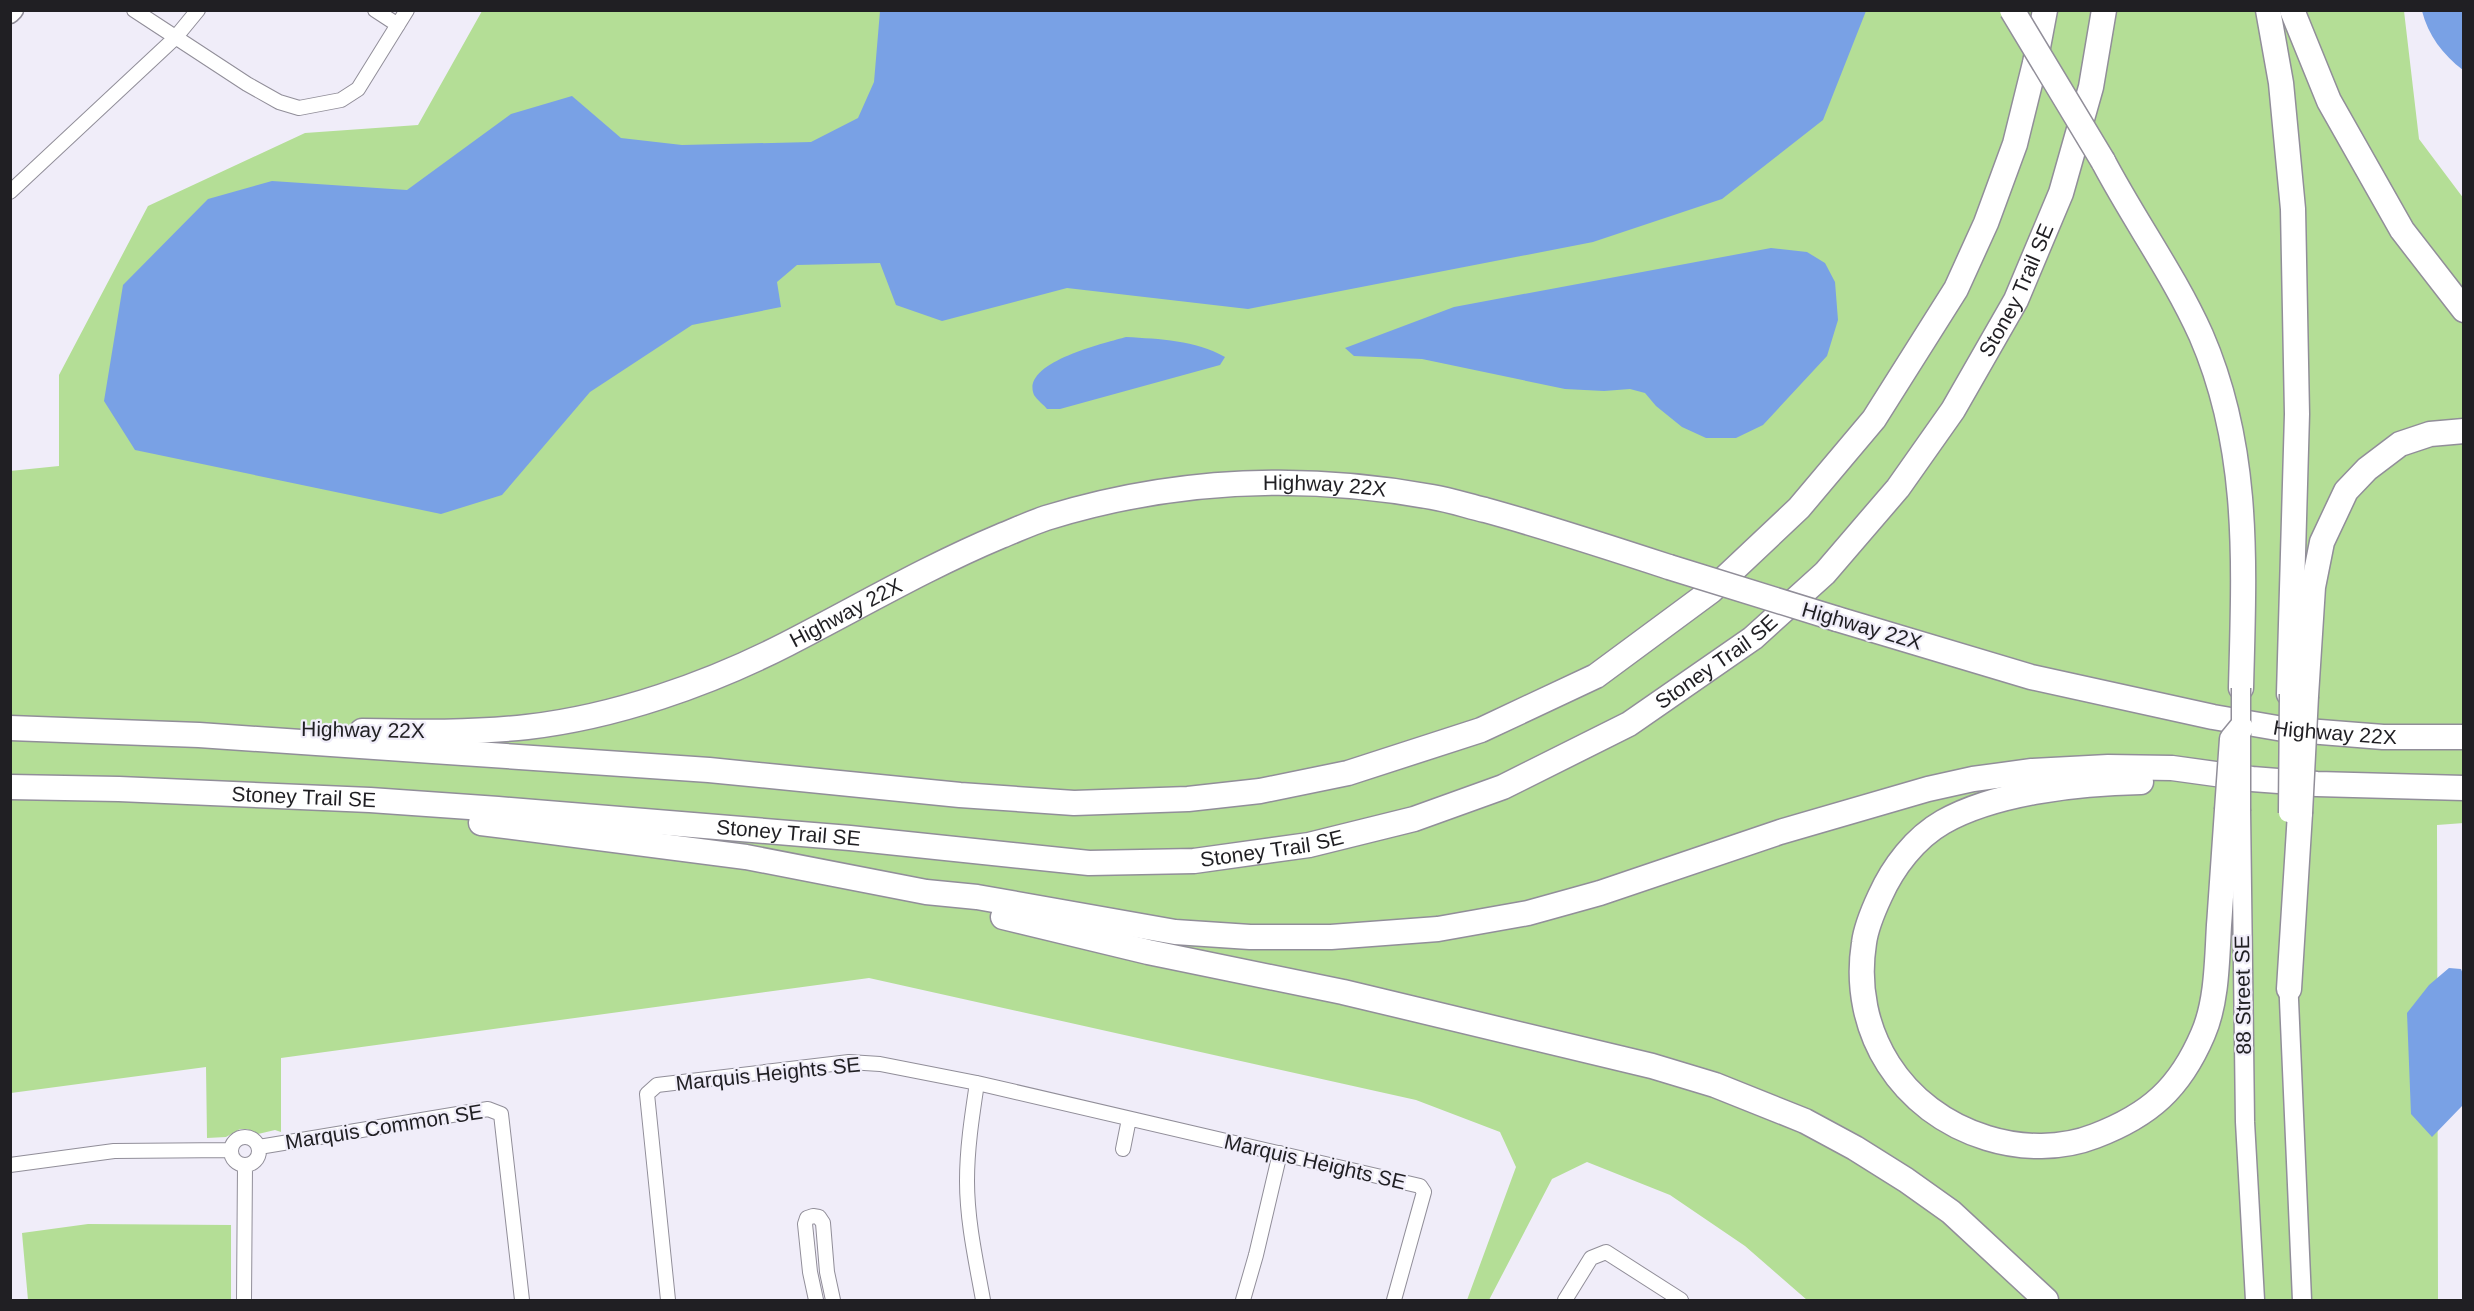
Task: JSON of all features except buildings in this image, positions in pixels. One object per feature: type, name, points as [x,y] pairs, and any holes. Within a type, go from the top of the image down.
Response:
[{"type":"highway","points":[[2012,10],[2186,305],[2201,336],[2224,400],[2239,476],[2244,528],[2241,688]]},
{"type":"highway","points":[[10,728],[199,735],[709,770],[960,795],[1074,803],[1188,799],[1260,791],[1348,774],[1481,730],[1596,676],[1712,591],[1799,508],[1874,419],[1956,289],[1986,223],[2015,144],[2035,63],[2045,10]]},
{"type":"highway","name":"Stoney Trail SE","points":[[10,787],[119,789],[370,800],[838,837],[1089,863],[1194,861],[1309,844],[1414,819],[1503,787],[1629,724],[1753,638],[1825,573],[1898,488],[1953,410],[2016,300],[2061,193],[2091,87],[2104,10]]},
{"type":"highway","points":[[2268,10],[2280,83],[2293,209],[2297,414],[2298,695],[2289,988]]},
{"type":"highway","points":[[2292,10],[2329,101],[2402,230],[2463,310]]},
{"type":"highway","points":[[2298,695],[2313,587],[2322,542],[2346,491],[2367,469],[2400,444],[2430,434],[2463,431]]},
{"type":"highway","name":"Highway 22X","points":[[199,735],[254,728],[436,732],[527,727],[591,716],[672,692],[724,673],[785,645],[947,558],[1044,519],[1129,497],[1211,484],[1281,482],[1354,486],[1435,497],[1542,525],[1836,619],[2031,677],[2213,717],[2283,729],[2383,737],[2463,737]]},
{"type":"highway","points":[[2283,729],[2325,724],[2396,726],[2463,723]]},
{"type":"highway","points":[[2241,729],[2232,739],[2234,811],[2216,978],[2204,1032],[2184,1070],[2161,1100],[2125,1125],[2083,1141],[2042,1147],[2004,1143],[1965,1131],[1937,1116],[1912,1096],[1891,1070],[1873,1032],[1865,1007],[1861,974],[1864,942],[1884,886],[1900,861],[1922,838],[1943,822],[1985,805],[2049,789],[2122,783],[2252,779]]},
{"type":"highway","points":[[370,800],[436,818],[746,857],[926,892],[977,897],[1175,932],[1239,937],[1331,937],[1438,929],[1528,913],[1600,893],[1780,832],[1928,789],[1973,779],[2032,771],[2108,767],[2172,768],[2252,779],[2392,787],[2463,788]]},
{"type":"highway","points":[[926,892],[973,910],[1148,952],[1343,992],[1652,1066],[1715,1085],[1805,1121],[1855,1148],[1906,1180],[1951,1212],[2046,1300]]},
{"type":"main road","points":[[10,14],[14,10]]},
{"type":"main road","points":[[2241,688],[2241,729]]},
{"type":"main road","name":"88 Street SE","points":[[2234,811],[2255,1300]]},
{"type":"main road","points":[[2289,988],[2302,1300]]},
{"type":"street","points":[[134,10],[279,102],[299,108],[340,100],[358,89],[407,10]]},
{"type":"street","points":[[10,192],[175,38],[198,10]]},
{"type":"street","points":[[375,10],[398,25]]},
{"type":"street","name":"Marquis Heights SE","points":[[668,1300],[647,1094],[657,1085],[849,1062],[880,1064],[977,1083],[1420,1186],[1424,1192],[1394,1300]]},
{"type":"street","points":[[977,1083],[971,1119],[967,1181],[972,1241],[983,1300]]},
{"type":"street","name":"Marquis Common SE","points":[[259,1147],[488,1110],[501,1113],[522,1300]]},
{"type":"street","points":[[1123,1149],[1129,1119]]},
{"type":"street","points":[[246,1137],[254,1140],[259,1147],[256,1159],[245,1165],[234,1159],[231,1150],[234,1142],[246,1137]]},
{"type":"street","points":[[10,1165],[114,1151],[231,1150]]},
{"type":"street","points":[[1243,1300],[1257,1255],[1280,1153]]},
{"type":"street","points":[[244,1300],[245,1165]]},
{"type":"street","points":[[816,1300],[810,1272],[805,1224],[807,1218],[813,1216],[819,1217],[823,1222],[827,1272],[833,1300]]},
{"type":"street","points":[[1565,1300],[1591,1258],[1606,1252],[1681,1300]]},
{"type":"green space","points":[[482,11],[2404,11],[2419,139],[2464,199],[2464,823],[2437,825],[2438,1300],[1807,1300],[1745,1246],[1670,1195],[1587,1162],[1552,1179],[1489,1300],[1467,1300],[1516,1167],[1500,1132],[1416,1100],[869,978],[281,1058],[281,1132],[275,1130],[258,1134],[247,1129],[240,1129],[226,1137],[207,1138],[206,1067],[11,1093],[10,471],[59,466],[59,375],[148,206],[305,133],[418,125]]},
{"type":"green space","points":[[88,1224],[231,1225],[231,1300],[28,1300],[22,1233]]},
{"type":"water","points":[[880,10],[1866,11],[1823,120],[1722,199],[1593,242],[1248,309],[1067,288],[942,321],[896,305],[880,263],[797,265],[777,282],[781,307],[692,325],[590,392],[502,495],[441,514],[135,450],[104,401],[123,285],[208,199],[272,181],[407,190],[511,114],[572,96],[621,138],[682,145],[811,142],[858,118],[874,82]]},
{"type":"water","points":[[2422,11],[2463,11],[2463,70],[2437,44]]},
{"type":"water","points":[[1771,248],[1807,252],[1825,263],[1835,282],[1838,320],[1827,356],[1763,425],[1736,438],[1706,438],[1682,427],[1656,406],[1645,393],[1630,389],[1604,391],[1565,389],[1422,359],[1354,356],[1345,348],[1454,307]]},
{"type":"water","points":[[1126,337],[1189,344],[1214,351],[1225,357],[1220,365],[1060,409],[1047,409],[1034,395],[1033,383],[1040,373],[1052,364],[1084,349]]},
{"type":"water","points":[[2449,968],[2461,969],[2463,974],[2463,1105],[2432,1137],[2411,1114],[2407,1013],[2429,985]]}]
